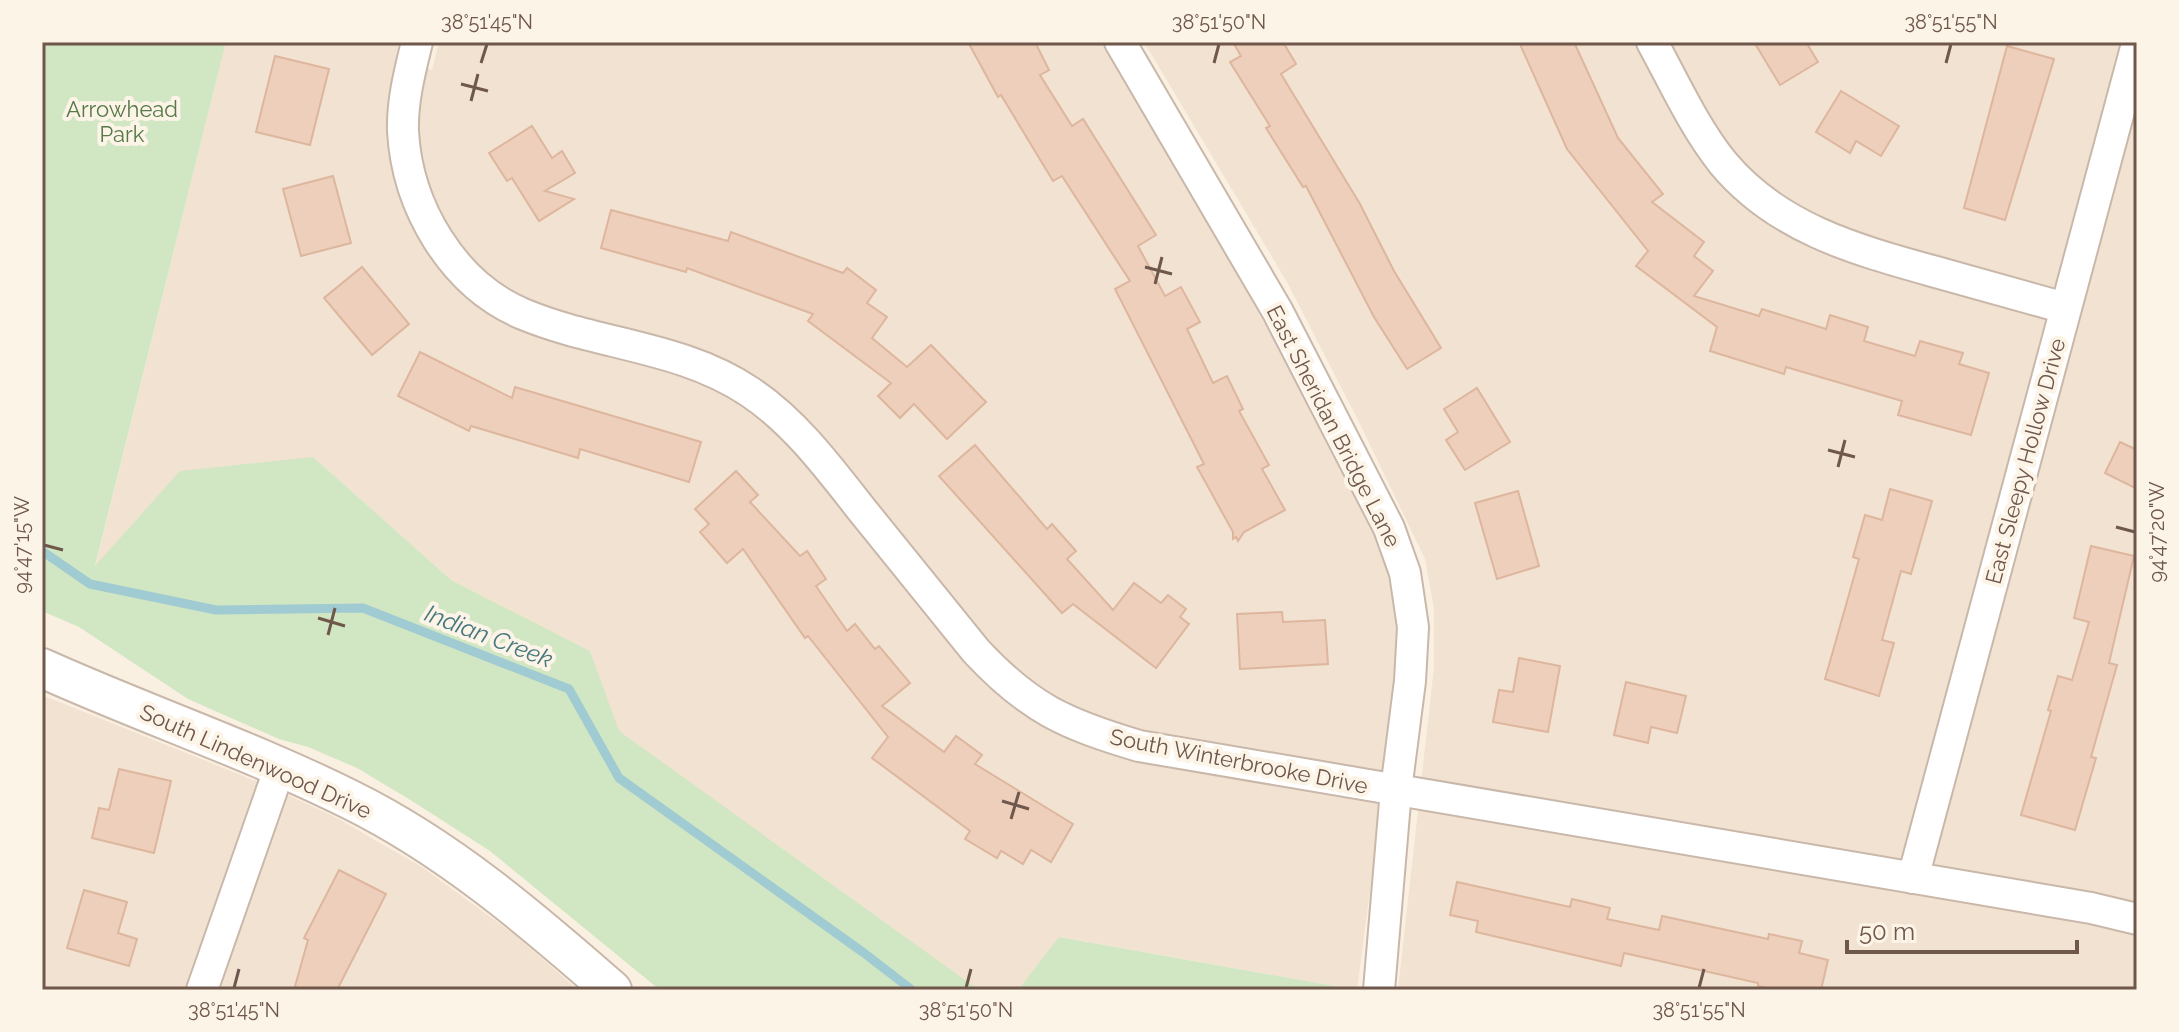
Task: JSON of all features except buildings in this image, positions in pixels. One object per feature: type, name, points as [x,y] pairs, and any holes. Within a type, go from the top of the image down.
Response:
[{"type":"street","name":"South Winterbrooke Drive","points":[[417,42],[407,81],[403,130],[410,178],[427,224],[455,263],[485,291],[521,313],[667,354],[712,371],[751,392],[789,423],[976,651],[1005,682],[1040,708],[1083,730],[1139,746],[2091,908],[2137,919]]},
{"type":"street","name":"East Sheridan Bridge Lane","points":[[1120,42],[1278,312],[1389,528],[1405,573],[1413,627],[1410,681],[1396,790],[1379,990]]},
{"type":"street","points":[[1652,42],[1698,126],[1723,162],[1751,192],[1784,217],[1828,239],[1873,255],[2065,308]]},
{"type":"street","name":"East Sleepy Hollow Drive","points":[[1913,878],[2137,44]]},
{"type":"street","name":"South Lindenwood Drive","points":[[42,668],[280,767],[353,801],[481,880],[612,990]]},
{"type":"street","points":[[202,990],[280,767]]},
{"type":"shaded area","points":[[226,42],[399,42],[395,60],[432,70],[439,42],[1103,42],[1269,330],[1376,538],[1386,565],[1399,629],[1399,667],[1357,990],[1060,937],[1018,990],[979,990],[618,731],[590,651],[451,580],[313,457],[95,568]]},
{"type":"shaded area","points":[[1144,42],[2137,42],[2137,990],[1398,990],[1434,667],[1434,609],[1425,559],[1287,282]]},
{"type":"shaded area","points":[[42,695],[273,788],[335,817],[422,867],[515,935],[578,990],[42,990]]},
{"type":"green space","name":"Arrowhead Park","points":[[42,42],[226,42],[95,566],[180,471],[313,457],[451,580],[590,651],[619,731],[979,990],[660,990],[490,851],[412,801],[357,768],[308,747],[279,739],[188,699],[79,627],[42,611]]},
{"type":"green space","points":[[1059,937],[1357,990],[1018,990]]},
{"type":"waterway","name":"Indian Creek","points":[[42,551],[90,584],[216,610],[363,608],[569,689],[619,778],[912,990]]}]
